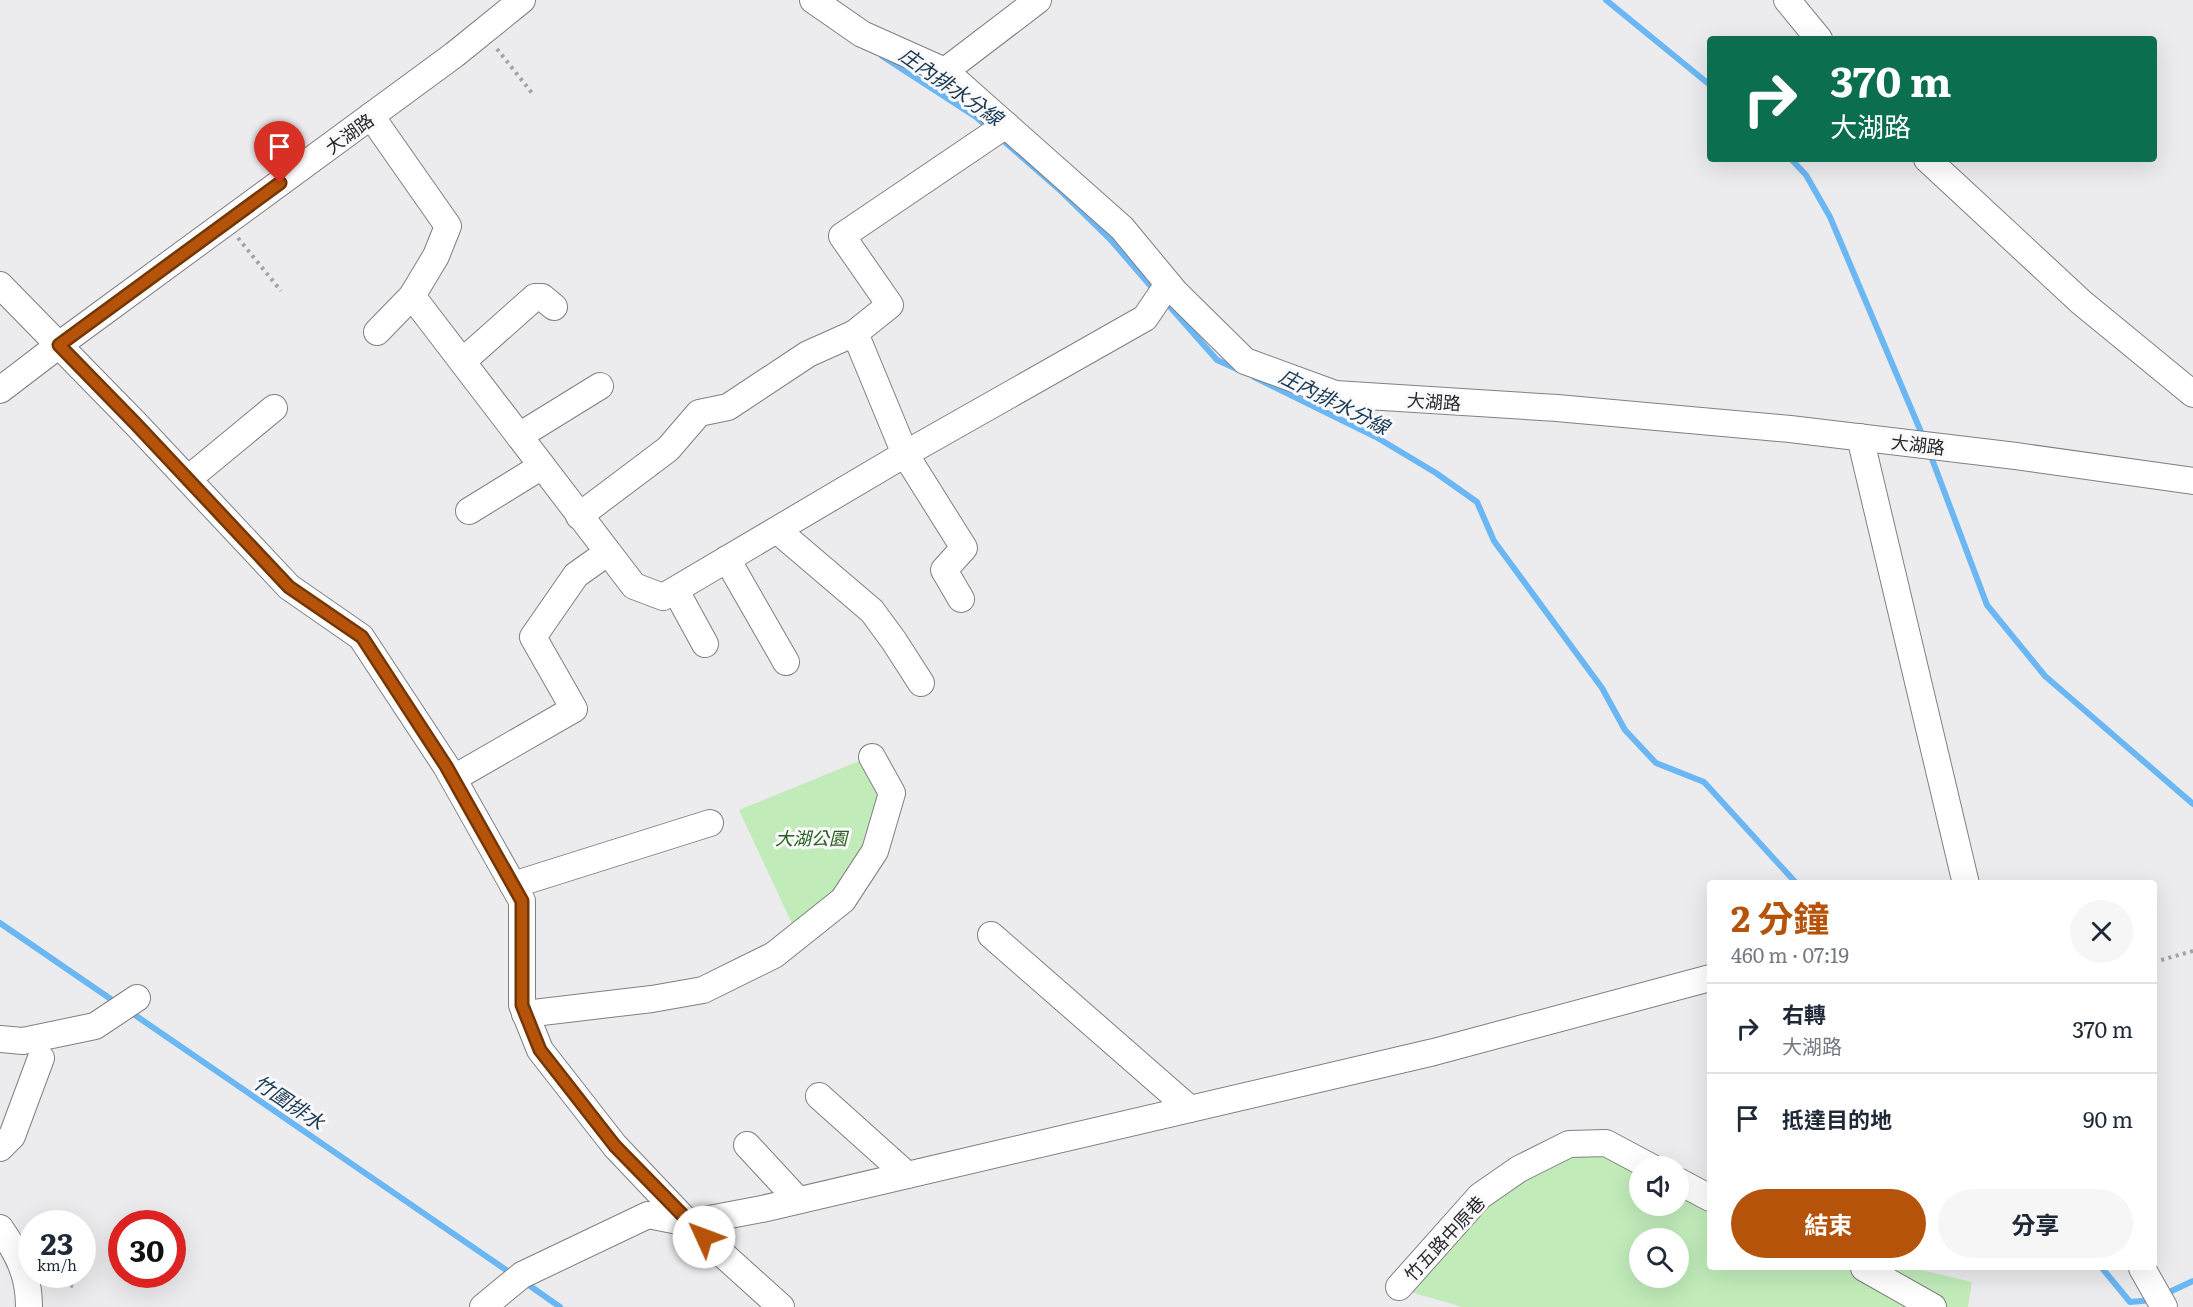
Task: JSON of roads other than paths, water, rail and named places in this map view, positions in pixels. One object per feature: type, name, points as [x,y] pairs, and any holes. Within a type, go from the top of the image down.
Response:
[{"type":"street","name":"大湖路","points":[[0,390],[371,116],[522,0]]},
{"type":"street","name":"大湖路","points":[[813,0],[862,34],[945,71],[1122,228],[1168,284],[1245,361],[1335,394],[1557,408],[1790,429],[2193,481]]},
{"type":"street","points":[[945,71],[1038,0]]},
{"type":"street","points":[[1786,0],[1816,36]]},
{"type":"street","points":[[371,116],[448,226],[436,256],[412,296],[377,332]]},
{"type":"street","points":[[579,516],[668,449],[699,413],[728,407],[808,354],[855,333],[890,305],[842,236],[1006,125]]},
{"type":"street","points":[[1930,162],[2080,302],[2193,394]]},
{"type":"street","points":[[412,296],[634,586],[663,597],[905,454],[1145,318],[1168,284]]},
{"type":"street","points":[[0,285],[289,587],[362,637],[453,778],[522,901],[522,1005],[540,1050],[615,1146],[688,1223],[781,1307]]},
{"type":"street","points":[[463,361],[535,297],[542,297],[554,307]]},
{"type":"street","points":[[855,333],[905,454],[964,548],[944,570],[961,599]]},
{"type":"street","points":[[519,436],[600,386]]},
{"type":"street","points":[[188,479],[274,408]]},
{"type":"street","points":[[1860,437],[1962,880]]},
{"type":"street","points":[[469,511],[542,466]]},
{"type":"street","points":[[777,530],[872,611],[921,683]]},
{"type":"street","points":[[453,778],[574,709],[533,637],[576,575],[607,553]]},
{"type":"street","points":[[727,559],[786,662]]},
{"type":"street","points":[[676,591],[705,644]]},
{"type":"street","points":[[525,1014],[652,999],[703,990],[774,955],[843,900],[875,851],[892,793],[872,757]]},
{"type":"street","points":[[513,885],[710,823]]},
{"type":"street","points":[[991,935],[1190,1109]]},
{"type":"street","points":[[483,1307],[522,1275],[648,1215],[688,1223],[798,1200],[1434,1052],[1707,979]]},
{"type":"street","points":[[0,1039],[23,1041],[95,1026],[137,998]]},
{"type":"street","points":[[0,1148],[12,1136],[41,1058]]},
{"type":"street","points":[[819,1096],[907,1175]]},
{"type":"street","name":"竹五路中原巷","points":[[1399,1287],[1480,1196],[1519,1168],[1569,1144],[1606,1143],[1630,1156]]},
{"type":"street","points":[[747,1145],[798,1200]]},
{"type":"street","points":[[1689,1187],[1707,1196]]},
{"type":"street","points":[[0,1228],[15,1251],[29,1287],[29,1307]]},
{"type":"street","points":[[1868,1270],[1933,1307]]},
{"type":"waterway","points":[[1606,0],[1707,83]]},
{"type":"waterway","name":"庄內排水分線","points":[[882,56],[976,117],[990,129]]},
{"type":"waterway","name":"庄內排水分線","points":[[998,136],[1062,192],[1110,239],[1155,291]]},
{"type":"waterway","points":[[1794,162],[1806,175],[1830,217],[1924,439]]},
{"type":"waterway","name":"庄內排水分線","points":[[1164,300],[1217,360],[1239,370]]},
{"type":"waterway","name":"庄內排水分線","points":[[1254,377],[1376,437],[1436,473],[1477,502],[1494,541],[1602,688],[1625,730],[1656,763],[1704,782],[1793,880]]},
{"type":"waterway","points":[[1929,451],[1987,605],[2045,676],[2193,804]]},
{"type":"waterway","name":"竹圍排水","points":[[0,923],[118,1004]]},
{"type":"waterway","name":"竹圍排水","points":[[129,1011],[512,1274]]},
{"type":"waterway","name":"庄內排水分線","points":[[2104,1270],[2130,1302],[2153,1300]]},
{"type":"waterway","name":"竹圍排水","points":[[523,1281],[560,1307]]},
{"type":"waterway","name":"庄內排水分線","points":[[2163,1295],[2193,1281]]},
{"type":"park label","name":"大湖公園","points":[[811,837]]}]
